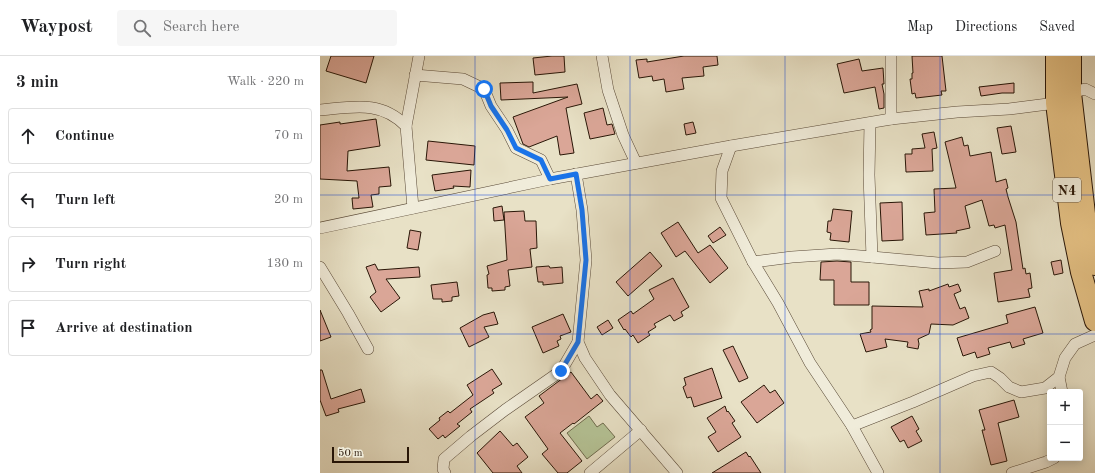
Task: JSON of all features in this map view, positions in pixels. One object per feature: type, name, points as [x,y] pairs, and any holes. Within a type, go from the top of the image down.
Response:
[{"type":"highway","name":"N4","points":[[1056,56],[1087,230],[1095,265]]},
{"type":"highway","name":"N4","points":[[1071,56],[1064,98],[1071,223],[1081,272],[1095,321]]},
{"type":"street","points":[[413,208],[406,126],[419,56]]},
{"type":"street","points":[[602,56],[608,90],[623,136],[636,163]]},
{"type":"street","points":[[891,56],[891,119]]},
{"type":"street","points":[[415,75],[463,79],[484,89],[491,106],[507,130],[516,148],[541,160],[550,179]]},
{"type":"street","points":[[320,228],[550,179],[731,146],[891,119],[957,112],[1009,109],[1064,98],[1085,89],[1095,94]]},
{"type":"street","points":[[320,110],[360,107],[382,109],[398,117],[406,126]]},
{"type":"street","points":[[870,123],[872,257]]},
{"type":"street","points":[[731,146],[722,171],[721,198],[753,262],[778,303],[810,363],[852,426],[878,473]]},
{"type":"street","points":[[445,473],[443,469],[444,459],[499,414],[561,371],[578,342],[586,260],[582,210],[576,174]]},
{"type":"street","points":[[753,262],[792,257],[837,254],[938,263],[967,262],[995,251]]},
{"type":"street","points":[[320,267],[368,349]]},
{"type":"street","points":[[1061,389],[1059,377],[1065,358],[1075,344],[1095,335]]},
{"type":"street","points":[[578,342],[585,358],[610,395],[678,473]]},
{"type":"street","points":[[852,426],[973,376],[991,372],[1009,387],[1021,392],[1044,388],[1059,377]]},
{"type":"street","points":[[590,473],[641,430]]},
{"type":"street","points":[[1012,473],[1048,461]]},
{"type":"green space","points":[[589,416],[597,427],[603,423],[615,437],[587,459],[567,433]]},
{"type":"building","points":[[331,56],[374,56],[366,83],[326,71]]},
{"type":"building","points":[[564,56],[565,72],[535,75],[533,58]]},
{"type":"building","points":[[684,56],[717,56],[718,65],[703,67],[704,76],[682,78],[684,89],[666,92],[664,79],[653,81],[652,76],[639,78],[636,60],[647,59],[647,62]]},
{"type":"building","points":[[912,56],[942,56],[946,91],[941,91],[942,95],[916,98],[915,93],[912,94],[910,79],[912,79],[913,73]]},
{"type":"building","points":[[859,59],[862,71],[883,68],[884,84],[882,84],[884,108],[879,109],[875,87],[844,93],[837,64]]},
{"type":"building","points":[[533,82],[533,93],[577,84],[582,104],[566,108],[574,153],[560,155],[557,136],[529,147],[523,144],[513,117],[568,97],[501,100],[500,83]]},
{"type":"building","points":[[1014,83],[1014,93],[981,96],[979,87]]},
{"type":"building","points":[[603,108],[607,125],[612,124],[615,134],[590,139],[584,113]]},
{"type":"building","points":[[376,119],[380,146],[348,151],[347,171],[389,167],[391,186],[379,187],[379,194],[371,195],[373,207],[353,209],[352,198],[359,198],[357,181],[320,179],[320,125]]},
{"type":"building","points":[[693,122],[696,133],[686,135],[684,124]]},
{"type":"building","points":[[1011,126],[1016,152],[1002,154],[997,128]]},
{"type":"building","points":[[934,132],[937,148],[932,149],[933,171],[906,172],[905,154],[912,154],[912,149],[925,148],[922,134]]},
{"type":"building","points":[[962,137],[964,146],[968,145],[970,156],[991,152],[996,182],[1006,179],[1008,188],[1006,189],[1016,222],[1023,269],[1025,268],[1026,274],[1030,273],[1032,288],[1028,289],[1030,297],[998,302],[994,273],[1012,270],[1005,225],[995,228],[994,225],[989,226],[982,200],[965,206],[970,228],[956,231],[957,233],[926,235],[924,213],[935,212],[934,189],[956,188],[945,142]]},
{"type":"building","points":[[428,141],[475,146],[474,165],[426,160]]},
{"type":"building","points":[[471,170],[470,187],[453,186],[454,188],[435,191],[432,175]]},
{"type":"building","points":[[902,202],[903,240],[882,241],[880,203]]},
{"type":"building","points":[[502,206],[504,220],[494,221],[493,208]]},
{"type":"building","points":[[833,209],[852,211],[849,242],[830,240],[831,233],[827,232],[828,221],[831,221]]},
{"type":"building","points":[[524,211],[525,221],[536,221],[537,248],[530,249],[532,267],[508,270],[510,286],[505,287],[505,290],[492,291],[492,288],[488,288],[487,275],[489,274],[487,266],[507,260],[504,212]]},
{"type":"building","points":[[678,222],[698,253],[710,245],[728,268],[710,283],[685,251],[676,257],[661,233]]},
{"type":"building","points":[[720,227],[726,235],[713,243],[708,236]]},
{"type":"building","points":[[410,230],[421,232],[418,250],[407,248]]},
{"type":"building","points":[[650,252],[662,266],[628,296],[616,282]]},
{"type":"building","points":[[1061,260],[1063,273],[1054,275],[1051,262]]},
{"type":"building","points":[[821,262],[851,262],[851,282],[869,282],[869,305],[834,305],[834,280],[820,280]]},
{"type":"building","points":[[375,264],[378,270],[419,267],[420,277],[386,279],[400,298],[381,312],[370,297],[376,292],[366,267]]},
{"type":"building","points":[[549,266],[550,268],[562,267],[563,283],[543,285],[543,282],[538,282],[536,267]]},
{"type":"building","points":[[673,278],[689,307],[681,312],[683,316],[674,321],[670,315],[654,324],[656,327],[648,332],[650,335],[638,343],[633,335],[631,337],[625,329],[624,330],[618,320],[631,311],[633,314],[654,299],[649,290]]},
{"type":"building","points":[[457,282],[459,296],[452,297],[452,301],[442,302],[442,299],[433,299],[431,285]]},
{"type":"building","points":[[948,284],[949,287],[958,284],[961,291],[954,294],[960,309],[965,307],[969,318],[953,325],[931,324],[929,334],[918,339],[918,349],[907,347],[908,342],[885,339],[887,347],[866,352],[860,334],[871,332],[872,306],[923,307],[919,291],[929,289],[929,291]]},
{"type":"building","points":[[1035,307],[1043,333],[1023,339],[1025,344],[1012,348],[1010,342],[988,348],[990,354],[977,358],[975,352],[963,356],[957,338],[1008,323],[1006,315]]},
{"type":"building","points":[[320,310],[331,337],[320,341]]},
{"type":"building","points":[[494,312],[498,324],[484,327],[489,337],[469,347],[460,328],[483,315]]},
{"type":"building","points":[[563,314],[571,332],[560,336],[561,339],[557,341],[559,346],[543,353],[532,327]]},
{"type":"building","points":[[608,320],[613,328],[602,335],[597,327]]},
{"type":"building","points":[[733,346],[748,378],[739,382],[723,350]]},
{"type":"building","points":[[712,368],[722,398],[694,407],[691,397],[687,398],[683,387],[686,385],[684,378]]},
{"type":"building","points":[[492,369],[502,384],[492,390],[494,393],[470,409],[472,412],[457,424],[460,426],[445,438],[443,435],[438,439],[429,429],[448,411],[450,413],[473,395],[467,385]]},
{"type":"building","points":[[320,370],[322,370],[331,399],[361,389],[365,402],[338,409],[339,412],[326,416],[320,400]]},
{"type":"building","points":[[571,372],[591,399],[597,394],[603,401],[560,433],[582,461],[567,473],[558,473],[542,454],[548,449],[525,417],[544,403],[539,396]]},
{"type":"building","points":[[764,385],[770,393],[775,390],[784,403],[757,423],[741,402]]},
{"type":"building","points":[[1014,400],[1019,417],[998,423],[1007,461],[991,465],[982,430],[985,430],[979,410]]},
{"type":"building","points":[[725,406],[727,412],[728,411],[735,421],[732,423],[741,437],[718,452],[708,437],[716,432],[707,418]]},
{"type":"building","points":[[912,416],[919,429],[916,431],[922,441],[908,448],[904,440],[900,442],[891,427]]},
{"type":"building","points":[[500,431],[513,446],[517,443],[528,457],[517,466],[522,473],[493,473],[477,453]]},
{"type":"building","points":[[746,452],[761,473],[712,473]]},
{"type":"route","points":[[484,89],[491,106],[507,130],[516,148],[541,160],[550,179],[576,174],[582,210],[586,260],[578,342],[561,371]]}]
